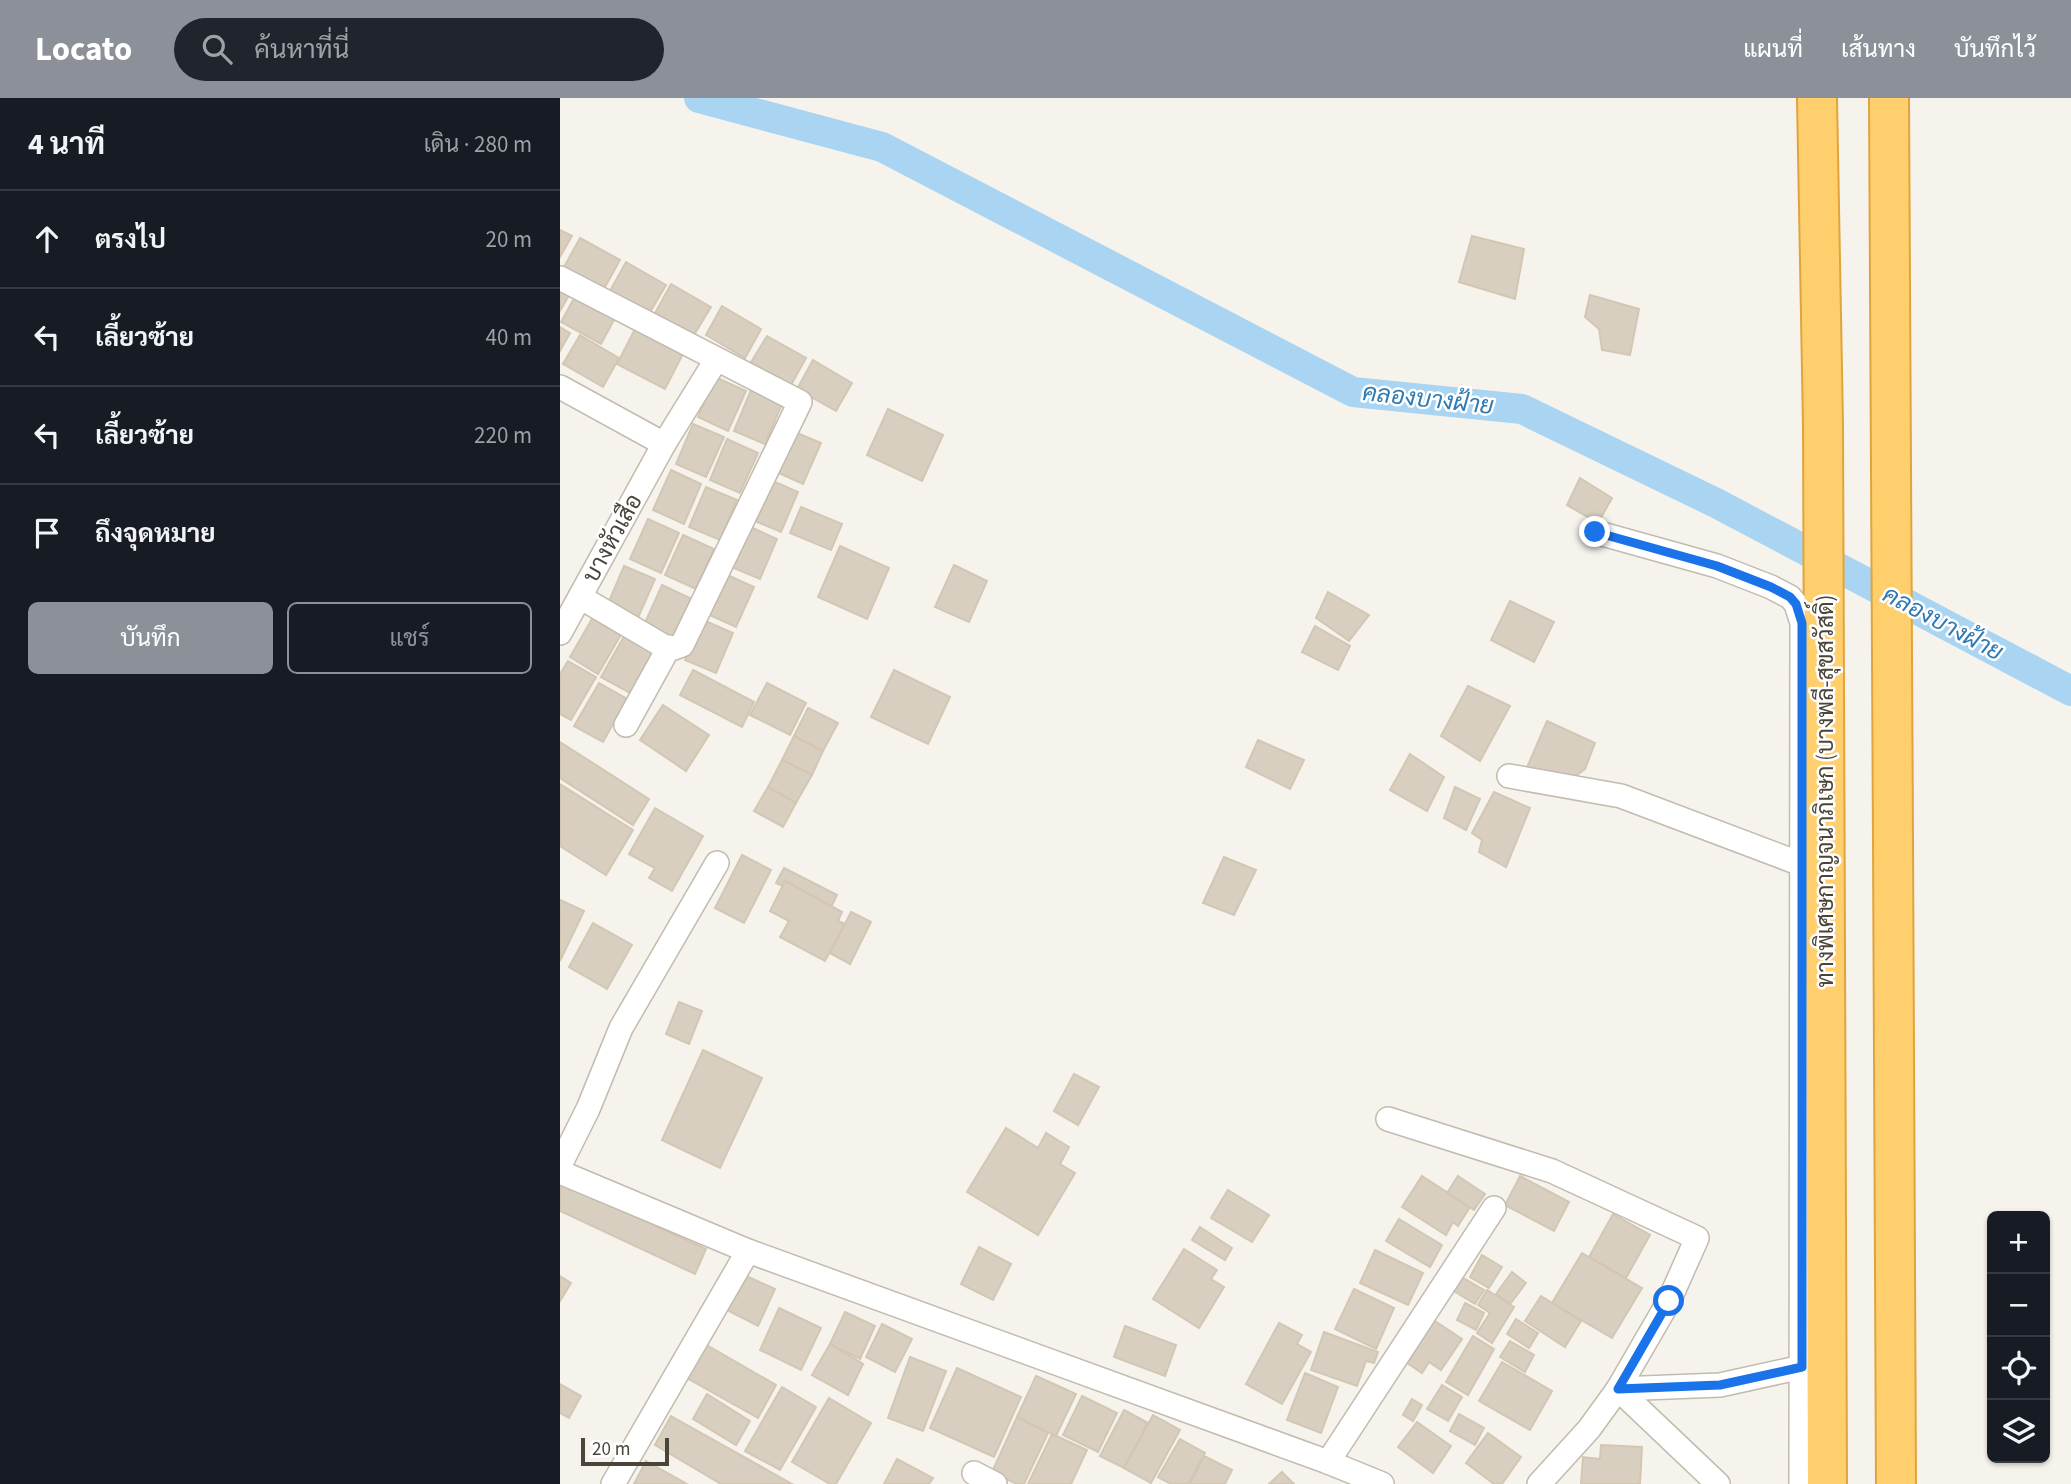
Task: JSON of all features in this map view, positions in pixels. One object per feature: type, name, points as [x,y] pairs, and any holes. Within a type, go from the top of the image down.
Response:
[{"type":"highway","name":"ทางพิเศษกาญจนาภิเษก (บางพลี-สุขสวัสดิ์)","points":[[1817,98],[1823,425],[1827,1484]]},
{"type":"highway","points":[[1889,98],[1896,1484]]},
{"type":"street","points":[[560,278],[800,402],[682,645],[665,647],[580,597]]},
{"type":"street","name":"บางหัวเสือ","points":[[560,633],[664,444],[716,360]]},
{"type":"street","points":[[560,387],[664,444]]},
{"type":"street","points":[[1595,532],[1717,566],[1771,587],[1790,597],[1796,604],[1802,623],[1801,1484]]},
{"type":"street","points":[[626,725],[669,648]]},
{"type":"street","points":[[1509,776],[1621,796],[1801,863]]},
{"type":"street","points":[[560,1165],[588,1109],[621,1028],[717,863]]},
{"type":"street","points":[[1388,1119],[1552,1171],[1698,1238],[1669,1301],[1618,1389],[1589,1429],[1539,1484]]},
{"type":"street","points":[[560,1172],[748,1251],[1382,1484]]},
{"type":"street","points":[[1328,1462],[1494,1208]]},
{"type":"street","points":[[613,1484],[748,1251]]},
{"type":"street","points":[[1618,1389],[1720,1385],[1802,1367]]},
{"type":"street","points":[[1618,1389],[1718,1484]]},
{"type":"street","points":[[974,1473],[995,1484]]},
{"type":"building","points":[[560,230],[572,236],[560,257]]},
{"type":"building","points":[[1472,236],[1524,249],[1515,299],[1459,282]]},
{"type":"building","points":[[580,238],[620,260],[604,289],[564,267]]},
{"type":"building","points":[[626,262],[666,285],[649,314],[610,291]]},
{"type":"building","points":[[671,284],[711,307],[694,335],[655,313]]},
{"type":"building","points":[[560,286],[571,292],[560,311]]},
{"type":"building","points":[[577,293],[616,316],[601,344],[561,322]]},
{"type":"building","points":[[1590,295],[1639,309],[1630,355],[1602,350],[1599,329],[1585,317]]},
{"type":"building","points":[[722,306],[761,329],[745,358],[706,335]]},
{"type":"building","points":[[560,327],[570,333],[560,351]]},
{"type":"building","points":[[636,327],[684,352],[665,389],[617,364]]},
{"type":"building","points":[[580,335],[619,358],[603,387],[563,364]]},
{"type":"building","points":[[767,336],[806,358],[790,387],[750,364]]},
{"type":"building","points":[[813,360],[852,383],[836,411],[797,389]]},
{"type":"building","points":[[715,377],[746,391],[728,431],[698,417]]},
{"type":"building","points":[[751,390],[782,404],[765,444],[734,431]]},
{"type":"building","points":[[888,409],[943,435],[922,481],[867,455]]},
{"type":"building","points":[[693,424],[724,437],[706,477],[676,464]]},
{"type":"building","points":[[790,430],[821,443],[803,484],[772,470]]},
{"type":"building","points":[[727,439],[758,453],[740,493],[710,480]]},
{"type":"building","points":[[671,470],[701,484],[684,524],[653,510]]},
{"type":"building","points":[[1580,478],[1612,498],[1598,523],[1567,505]]},
{"type":"building","points":[[768,479],[798,492],[781,532],[750,519]]},
{"type":"building","points":[[706,487],[737,500],[720,540],[689,527]]},
{"type":"building","points":[[801,507],[842,524],[831,550],[790,533]]},
{"type":"building","points":[[648,519],[679,533],[661,573],[630,559]]},
{"type":"building","points":[[746,525],[777,539],[760,579],[729,566]]},
{"type":"building","points":[[683,535],[714,549],[696,589],[665,575]]},
{"type":"building","points":[[840,546],[889,568],[867,619],[818,597]]},
{"type":"building","points":[[954,565],[987,581],[969,622],[935,607]]},
{"type":"building","points":[[624,566],[655,579],[637,620],[607,606]]},
{"type":"building","points":[[723,573],[754,587],[736,627],[705,613]]},
{"type":"building","points":[[662,585],[692,599],[675,639],[644,625]]},
{"type":"building","points":[[1328,592],[1369,615],[1349,641],[1316,618]]},
{"type":"building","points":[[1510,601],[1554,622],[1534,662],[1491,640]]},
{"type":"building","points":[[595,614],[623,631],[598,674],[570,657]]},
{"type":"building","points":[[703,620],[733,633],[716,673],[685,660]]},
{"type":"building","points":[[1315,626],[1350,646],[1338,670],[1302,652]]},
{"type":"building","points":[[626,633],[654,650],[630,693],[601,677]]},
{"type":"building","points":[[568,661],[596,677],[571,720],[560,714],[560,674]]},
{"type":"building","points":[[693,670],[754,702],[742,727],[680,695]]},
{"type":"building","points":[[894,670],[950,697],[928,744],[871,717]]},
{"type":"building","points":[[599,683],[627,699],[603,742],[574,726]]},
{"type":"building","points":[[767,683],[806,703],[790,735],[750,715]]},
{"type":"building","points":[[1468,686],[1510,706],[1480,761],[1441,736]]},
{"type":"building","points":[[663,705],[709,735],[686,771],[640,740]]},
{"type":"building","points":[[808,708],[838,723],[823,751],[794,736]]},
{"type":"building","points":[[1547,721],[1595,743],[1585,769],[1566,783],[1525,772]]},
{"type":"building","points":[[794,736],[823,751],[812,775],[782,760]]},
{"type":"building","points":[[1258,740],[1304,760],[1290,789],[1246,767]]},
{"type":"building","points":[[560,742],[649,799],[633,825],[560,778]]},
{"type":"building","points":[[1410,754],[1444,777],[1427,811],[1390,790]]},
{"type":"building","points":[[782,760],[812,775],[796,803],[768,787]]},
{"type":"building","points":[[560,784],[633,830],[606,875],[560,846]]},
{"type":"building","points":[[768,787],[796,803],[783,827],[754,811]]},
{"type":"building","points":[[1455,787],[1480,799],[1466,830],[1444,818]]},
{"type":"building","points":[[1494,792],[1530,808],[1506,867],[1479,852],[1482,840],[1472,833]]},
{"type":"building","points":[[655,808],[703,836],[672,891],[649,878],[655,868],[629,854]]},
{"type":"building","points":[[742,855],[771,870],[744,923],[715,908]]},
{"type":"building","points":[[1224,857],[1256,870],[1234,915],[1203,903]]},
{"type":"building","points":[[784,868],[837,895],[831,907],[785,881],[783,886],[776,883]]},
{"type":"building","points":[[785,881],[842,912],[838,921],[845,924],[825,961],[780,937],[789,921],[770,911]]},
{"type":"building","points":[[560,900],[584,911],[560,961]]},
{"type":"building","points":[[851,912],[871,922],[850,964],[830,953]]},
{"type":"building","points":[[593,923],[632,945],[607,989],[569,967]]},
{"type":"building","points":[[679,1002],[702,1011],[689,1044],[666,1034]]},
{"type":"building","points":[[703,1050],[762,1078],[720,1168],[662,1140]]},
{"type":"building","points":[[1074,1074],[1099,1087],[1078,1125],[1054,1111]]},
{"type":"building","points":[[1006,1128],[1038,1148],[1046,1133],[1069,1147],[1060,1164],[1075,1173],[1038,1235],[967,1192]]},
{"type":"building","points":[[1422,1176],[1470,1207],[1458,1226],[1453,1222],[1446,1235],[1402,1207]]},
{"type":"building","points":[[1458,1176],[1485,1194],[1474,1210],[1447,1193]]},
{"type":"building","points":[[1520,1176],[1569,1202],[1554,1231],[1505,1205]]},
{"type":"building","points":[[563,1183],[706,1249],[695,1274],[560,1211],[560,1189]]},
{"type":"building","points":[[1228,1190],[1269,1215],[1252,1242],[1211,1218]]},
{"type":"building","points":[[1613,1214],[1650,1235],[1626,1278],[1589,1257]]},
{"type":"building","points":[[1399,1219],[1442,1245],[1430,1267],[1386,1241]]},
{"type":"building","points":[[1200,1227],[1232,1248],[1225,1260],[1192,1240]]},
{"type":"building","points":[[979,1247],[1011,1264],[993,1300],[961,1284]]},
{"type":"building","points":[[1184,1249],[1217,1270],[1211,1279],[1224,1287],[1199,1328],[1153,1299]]},
{"type":"building","points":[[1375,1250],[1423,1273],[1408,1305],[1360,1283]]},
{"type":"building","points":[[1582,1253],[1642,1288],[1612,1338],[1552,1303]]},
{"type":"building","points":[[1482,1255],[1502,1267],[1489,1288],[1470,1277]]},
{"type":"building","points":[[1512,1272],[1526,1283],[1510,1304],[1496,1294]]},
{"type":"building","points":[[744,1275],[775,1289],[758,1326],[727,1310]]},
{"type":"building","points":[[560,1276],[571,1283],[560,1301]]},
{"type":"building","points":[[1460,1276],[1484,1290],[1475,1304],[1452,1290]]},
{"type":"building","points":[[1354,1289],[1394,1308],[1376,1349],[1335,1329]]},
{"type":"building","points":[[1487,1290],[1514,1307],[1492,1343],[1477,1333],[1490,1313],[1478,1305]]},
{"type":"building","points":[[1541,1296],[1581,1321],[1565,1347],[1525,1321]]},
{"type":"building","points":[[1465,1303],[1484,1313],[1476,1330],[1457,1320]]},
{"type":"building","points":[[779,1308],[821,1328],[801,1370],[760,1350]]},
{"type":"building","points":[[845,1312],[875,1326],[860,1359],[830,1344]]},
{"type":"building","points":[[1429,1317],[1462,1339],[1441,1370],[1429,1362],[1422,1373],[1401,1359]]},
{"type":"building","points":[[1516,1319],[1538,1333],[1529,1348],[1507,1334]]},
{"type":"building","points":[[1279,1323],[1302,1335],[1297,1344],[1311,1352],[1282,1404],[1246,1384]]},
{"type":"building","points":[[882,1324],[912,1339],[895,1372],[866,1357]]},
{"type":"building","points":[[1125,1326],[1176,1345],[1165,1376],[1114,1357]]},
{"type":"building","points":[[1324,1332],[1378,1352],[1374,1363],[1366,1361],[1357,1386],[1311,1370]]},
{"type":"building","points":[[1473,1336],[1494,1349],[1468,1395],[1446,1382]]},
{"type":"building","points":[[1510,1341],[1534,1355],[1525,1372],[1500,1357]]},
{"type":"building","points":[[705,1344],[776,1385],[758,1418],[687,1378]]},
{"type":"building","points":[[830,1344],[863,1364],[848,1395],[812,1375]]},
{"type":"building","points":[[910,1357],[946,1371],[923,1431],[888,1418]]},
{"type":"building","points":[[1502,1362],[1552,1391],[1530,1430],[1479,1401]]},
{"type":"building","points":[[957,1368],[1021,1397],[994,1457],[930,1428]]},
{"type":"building","points":[[1305,1373],[1338,1387],[1321,1433],[1287,1420]]},
{"type":"building","points":[[1036,1376],[1076,1394],[1056,1436],[1017,1417]]},
{"type":"building","points":[[560,1384],[581,1396],[569,1418],[560,1413]]},
{"type":"building","points":[[1442,1385],[1462,1397],[1448,1421],[1427,1409]]},
{"type":"building","points":[[782,1387],[816,1407],[780,1470],[745,1451]]},
{"type":"building","points":[[707,1394],[750,1421],[736,1445],[693,1419]]},
{"type":"building","points":[[1082,1396],[1117,1413],[1098,1452],[1063,1435]]},
{"type":"building","points":[[829,1398],[871,1423],[836,1484],[830,1484],[792,1462]]},
{"type":"building","points":[[1412,1399],[1422,1405],[1413,1421],[1403,1415]]},
{"type":"building","points":[[1124,1410],[1148,1423],[1124,1468],[1100,1456]]},
{"type":"building","points":[[1459,1414],[1484,1428],[1475,1445],[1450,1431]]},
{"type":"building","points":[[1153,1415],[1180,1430],[1151,1483],[1124,1468]]},
{"type":"building","points":[[671,1416],[792,1484],[721,1484],[655,1445]]},
{"type":"building","points":[[1017,1417],[1048,1433],[1024,1484],[1017,1484],[992,1472]]},
{"type":"building","points":[[1417,1422],[1451,1446],[1433,1473],[1398,1447]]},
{"type":"building","points":[[1488,1433],[1521,1457],[1502,1484],[1494,1484],[1466,1463]]},
{"type":"building","points":[[1052,1434],[1087,1450],[1071,1484],[1028,1484]]},
{"type":"building","points":[[1180,1439],[1205,1453],[1188,1484],[1171,1484],[1158,1477]]},
{"type":"building","points":[[1601,1445],[1642,1447],[1640,1484],[1581,1484],[1583,1457],[1600,1459]]},
{"type":"building","points":[[1204,1456],[1232,1470],[1225,1484],[1190,1484]]},
{"type":"building","points":[[897,1459],[933,1478],[929,1484],[884,1484]]},
{"type":"building","points":[[646,1461],[687,1484],[634,1484]]},
{"type":"building","points":[[1282,1472],[1294,1484],[1269,1484]]},
{"type":"waterway","name":"คลองบางฝ้าย","points":[[699,98],[882,147],[1353,392],[1522,409],[1716,503],[2071,691]]},
{"type":"route","points":[[1595,532],[1717,566],[1771,587],[1790,597],[1800,612],[1802,623],[1802,1367],[1720,1385],[1618,1389],[1669,1301]]}]
